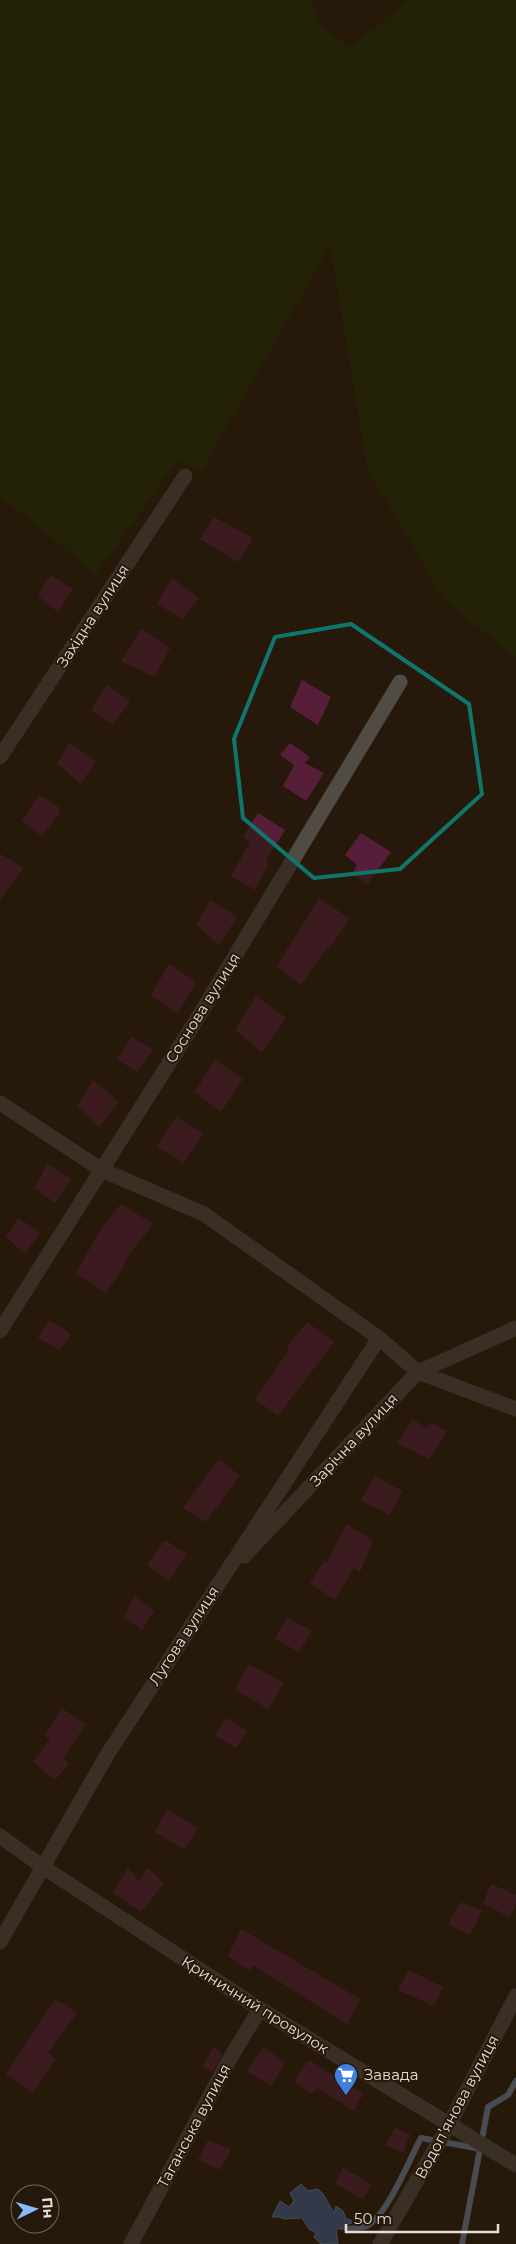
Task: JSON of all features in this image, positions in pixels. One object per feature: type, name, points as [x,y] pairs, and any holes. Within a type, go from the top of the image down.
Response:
[{"type":"street","name":"Західна вулиця","points":[[0,757],[185,476]]},
{"type":"street","name":"Соснова вулиця","points":[[0,1332],[200,1014],[400,682]]},
{"type":"street","points":[[0,1103],[102,1170],[204,1214],[379,1338],[418,1372],[516,1409]]},
{"type":"street","name":"Зарічна вулиця","points":[[216,1586],[418,1372],[516,1328]]},
{"type":"street","name":"Лугова вулиця","points":[[0,1942],[107,1755],[379,1338]]},
{"type":"street","name":"Криничний провулок","points":[[0,1836],[43,1867],[260,2009],[449,2126],[516,2165]]},
{"type":"street","name":"Водоп’янова вулиця","points":[[380,2244],[449,2126],[516,1996]]},
{"type":"street","name":"Таганська вулиця","points":[[131,2244],[229,2060],[260,2009]]},
{"type":"highlighted area","points":[[351,624],[469,704],[482,794],[400,869],[314,878],[243,818],[234,739],[275,637]]},
{"type":"green space","points":[[0,0],[310,0],[319,23],[351,49],[407,0],[516,0],[516,657],[445,601],[368,470],[330,246],[202,470],[177,461],[96,574],[0,496]]},
{"type":"water","points":[[301,2184],[308,2191],[318,2189],[334,2213],[336,2206],[343,2211],[346,2219],[351,2220],[352,2223],[346,2225],[347,2229],[336,2229],[338,2244],[321,2244],[314,2237],[316,2233],[309,2229],[302,2218],[285,2219],[272,2217],[280,2201],[289,2207],[294,2201],[290,2193]]},
{"type":"building","points":[[214,517],[253,538],[238,562],[200,539]]},
{"type":"building","points":[[50,575],[73,589],[58,612],[38,596]]},
{"type":"building","points":[[172,578],[199,598],[183,619],[157,604]]},
{"type":"building","points":[[141,629],[170,648],[155,677],[121,661]]},
{"type":"building","points":[[302,680],[331,697],[318,725],[290,707]]},
{"type":"building","points":[[107,685],[130,701],[113,725],[91,710]]},
{"type":"building","points":[[70,743],[96,762],[80,784],[57,763]]},
{"type":"building","points":[[290,743],[310,757],[305,763],[324,773],[306,801],[283,786],[294,765],[280,755]]},
{"type":"building","points":[[39,795],[59,807],[59,814],[42,836],[22,821]]},
{"type":"building","points":[[258,813],[285,830],[266,861],[269,864],[255,890],[231,876],[250,842],[243,837]]},
{"type":"building","points":[[361,833],[391,852],[367,885],[353,873],[357,865],[345,855]]},
{"type":"building","points":[[0,854],[23,868],[0,900]]},
{"type":"building","points":[[319,898],[350,919],[329,948],[327,947],[301,985],[277,966]]},
{"type":"building","points":[[210,900],[237,917],[219,945],[196,924]]},
{"type":"building","points":[[169,964],[196,982],[178,1014],[151,995]]},
{"type":"building","points":[[256,996],[286,1018],[262,1052],[235,1030]]},
{"type":"building","points":[[132,1037],[153,1050],[137,1072],[117,1059]]},
{"type":"building","points":[[215,1059],[243,1079],[221,1112],[195,1092]]},
{"type":"building","points":[[93,1080],[119,1102],[99,1127],[77,1106]]},
{"type":"building","points":[[176,1117],[203,1133],[184,1163],[157,1146]]},
{"type":"building","points":[[47,1164],[71,1179],[55,1203],[35,1188]]},
{"type":"building","points":[[121,1204],[153,1224],[124,1261],[126,1263],[106,1293],[76,1273],[102,1227]]},
{"type":"building","points":[[18,1218],[40,1232],[25,1254],[6,1237]]},
{"type":"building","points":[[49,1320],[71,1334],[60,1350],[38,1338]]},
{"type":"building","points":[[307,1322],[334,1342],[278,1416],[255,1399],[289,1350],[287,1347]]},
{"type":"building","points":[[413,1419],[426,1428],[431,1423],[447,1431],[429,1459],[397,1443]]},
{"type":"building","points":[[219,1459],[240,1476],[206,1522],[183,1508]]},
{"type":"building","points":[[375,1476],[402,1491],[390,1515],[361,1500]]},
{"type":"building","points":[[347,1524],[373,1541],[360,1572],[354,1568],[335,1600],[310,1583],[324,1561],[327,1562]]},
{"type":"building","points":[[165,1540],[187,1554],[169,1581],[147,1565]]},
{"type":"building","points":[[135,1596],[154,1611],[142,1630],[124,1617]]},
{"type":"building","points":[[287,1618],[312,1631],[299,1652],[275,1639]]},
{"type":"building","points":[[249,1664],[284,1683],[268,1709],[235,1689]]},
{"type":"building","points":[[61,1708],[86,1724],[63,1758],[69,1763],[55,1780],[33,1762],[50,1739],[45,1736]]},
{"type":"building","points":[[226,1718],[247,1731],[236,1748],[215,1735]]},
{"type":"building","points":[[167,1809],[198,1828],[184,1849],[155,1832]]},
{"type":"building","points":[[128,1868],[139,1881],[148,1868],[164,1883],[141,1912],[113,1893]]},
{"type":"building","points":[[491,1884],[516,1895],[516,1904],[510,1917],[483,1904]]},
{"type":"building","points":[[461,1902],[482,1911],[470,1935],[448,1924]]},
{"type":"building","points":[[241,1929],[360,1999],[347,2024],[253,1965],[250,1971],[228,1956]]},
{"type":"building","points":[[409,1970],[443,1987],[434,2006],[398,1990]]},
{"type":"building","points":[[55,1999],[77,2013],[48,2053],[56,2059],[33,2092],[6,2074]]},
{"type":"building","points":[[214,2047],[222,2054],[212,2072],[202,2066]]},
{"type":"building","points":[[263,2047],[285,2063],[271,2086],[247,2071]]},
{"type":"building","points":[[309,2060],[363,2094],[354,2111],[317,2088],[312,2094],[294,2081]]},
{"type":"building","points":[[395,2128],[410,2134],[403,2153],[386,2145]]},
{"type":"building","points":[[208,2140],[231,2149],[220,2170],[198,2160]]},
{"type":"building","points":[[343,2168],[371,2184],[363,2199],[335,2183]]},
{"type":"waterway","points":[[462,2244],[488,2107],[508,2095],[516,2081]]},
{"type":"waterway","points":[[347,2229],[367,2226],[375,2220],[390,2199],[421,2138],[481,2149]]},
{"type":"place","name":"Завада","points":[[346,2096]]}]
